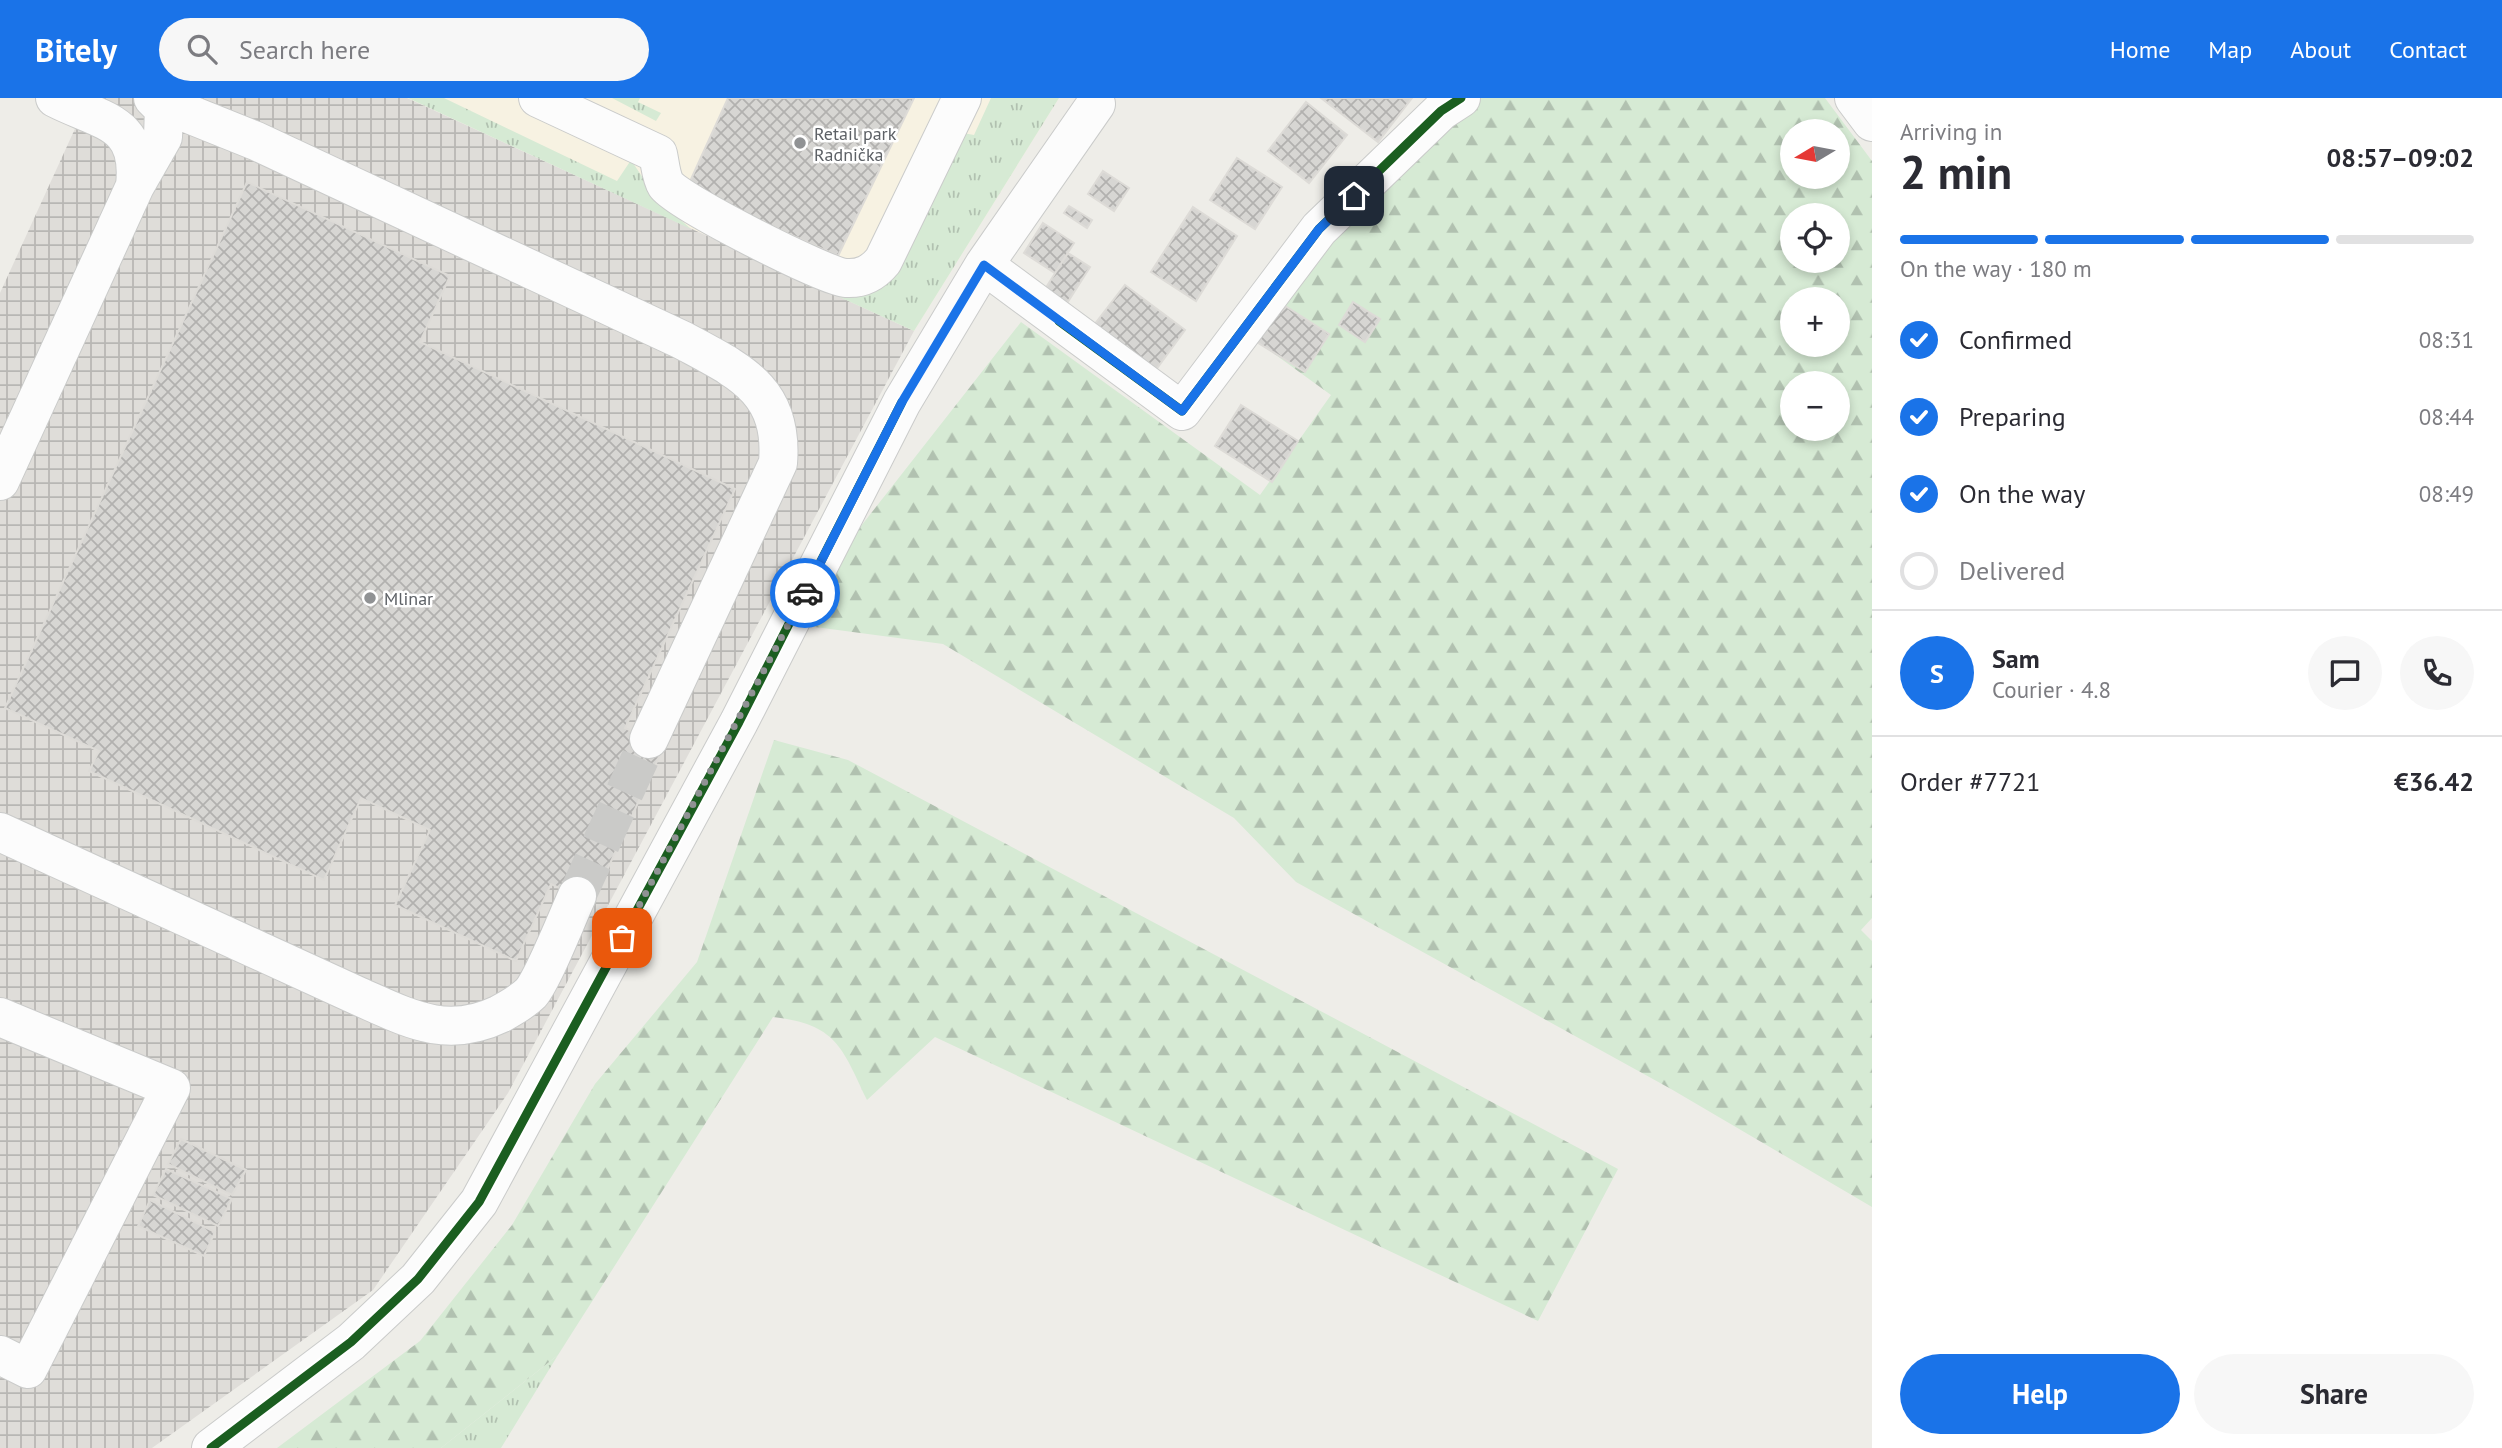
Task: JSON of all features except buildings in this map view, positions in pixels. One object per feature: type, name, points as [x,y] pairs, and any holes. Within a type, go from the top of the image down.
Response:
[{"type":"street","points":[[55,98],[118,127],[128,136],[136,161],[135,186]]},
{"type":"street","points":[[538,98],[658,154],[667,186],[686,201],[812,266],[844,278],[863,276],[874,271],[883,261],[962,98]]},
{"type":"street","points":[[984,265],[1182,411],[1319,229],[1441,111],[1461,98]]},
{"type":"street","points":[[1854,98],[1872,122]]},
{"type":"street","points":[[0,481],[135,186],[163,137],[166,117],[156,100]]},
{"type":"street","points":[[156,100],[256,141],[682,340],[754,383],[766,398],[777,423],[778,463],[649,739]]},
{"type":"street","points":[[211,1448],[351,1342],[418,1279],[479,1202],[739,722],[902,402],[984,265],[1096,104]]},
{"type":"street","points":[[0,832],[358,996],[438,1027],[460,1027],[485,1021],[513,1007],[532,992],[577,896]]},
{"type":"street","points":[[0,1017],[171,1088],[28,1368],[0,1355]]},
{"type":"shaded area","points":[[89,98],[407,98],[914,331],[508,1093],[373,1290],[152,1448],[0,1448],[0,293]]},
{"type":"shaded area","points":[[408,98],[1059,98],[914,331]]},
{"type":"green space","points":[[408,98],[444,98],[617,181],[631,160],[657,199],[691,229]]},
{"type":"green space","points":[[612,98],[640,98],[638,102],[661,113],[656,121]]},
{"type":"green space","points":[[991,98],[1059,98],[914,331],[833,294],[963,133],[974,135]]},
{"type":"green space","points":[[1440,98],[1825,98],[1841,119],[1780,119],[1780,189],[1850,189],[1850,132],[1872,161],[1872,918],[1861,930],[1872,941],[1872,1207],[1671,1089],[1296,882],[1234,818],[943,644],[785,623],[1021,322],[1260,495],[1331,395],[1255,340]]},
{"type":"green space","points":[[774,740],[848,760],[1618,1169],[1538,1321],[935,1037],[867,1100],[843,1052],[824,1032],[794,1020],[773,1017],[558,1355],[441,1448],[277,1448],[420,1341],[512,1225],[595,1084],[697,962]]},
{"type":"green space","points":[[558,1355],[501,1448],[441,1448]]},
{"type":"tunnel","points":[[577,896],[649,739]]},
{"type":"cycle path","points":[[1059,321],[1182,411],[1319,229],[1441,111],[1461,98]]},
{"type":"cycle path","points":[[211,1448],[351,1342],[418,1279],[479,1202],[739,722],[902,402]]},
{"type":"way so far","points":[[622,938],[739,722],[805,593]]},
{"type":"place","name":"Retail park Radnička","points":[[800,143]]},
{"type":"place","name":"Mlinar","points":[[370,598]]},
{"type":"route","points":[[805,593],[902,402],[984,265],[1182,411],[1319,229],[1354,196]]}]
